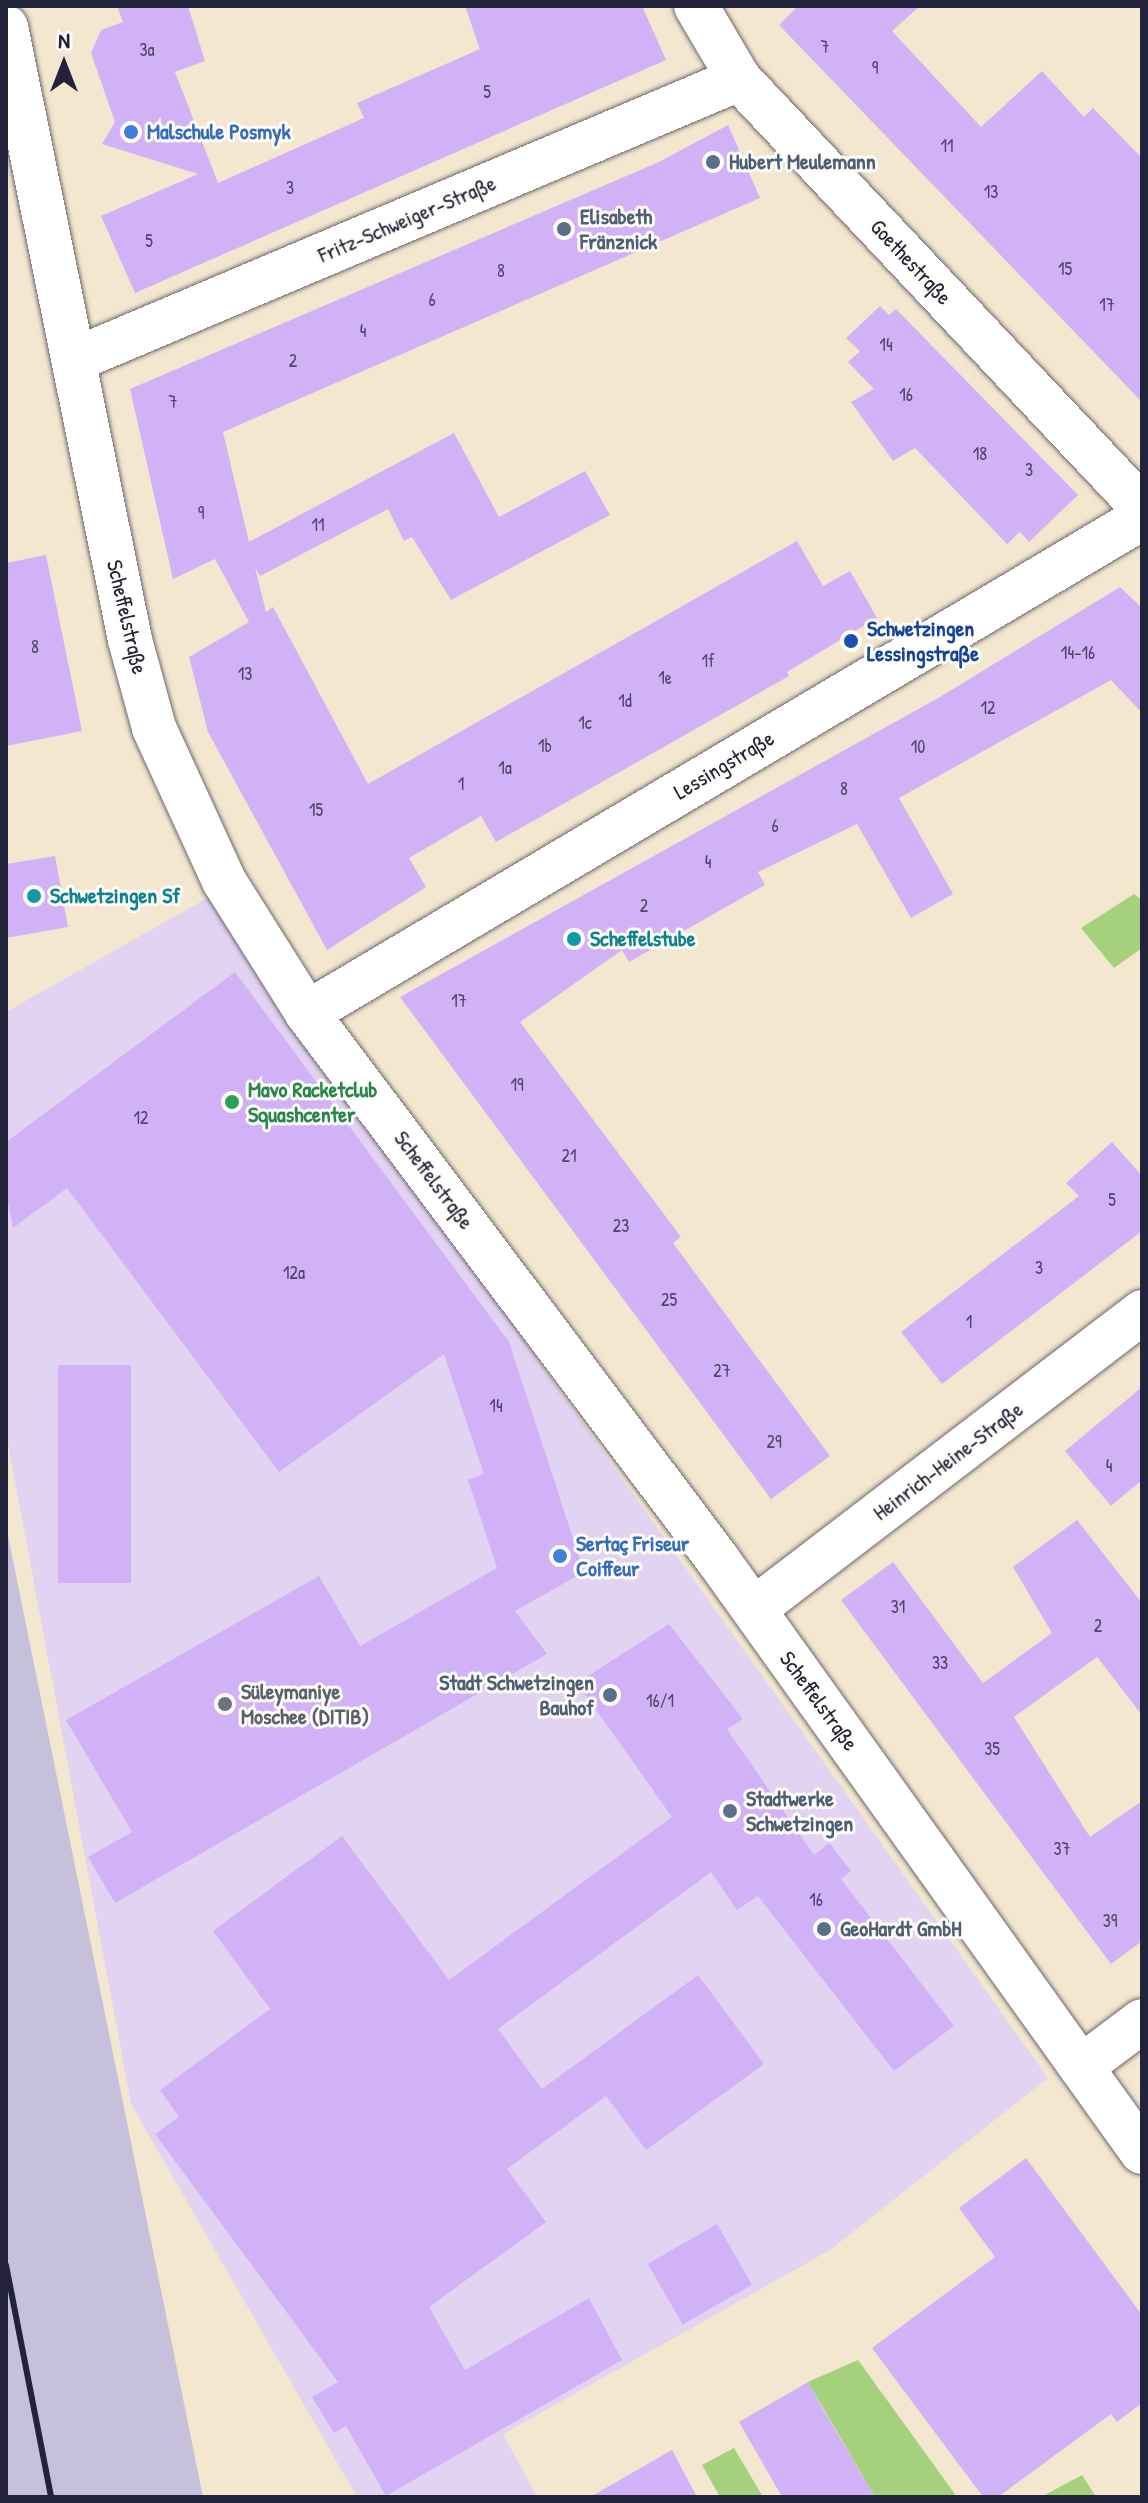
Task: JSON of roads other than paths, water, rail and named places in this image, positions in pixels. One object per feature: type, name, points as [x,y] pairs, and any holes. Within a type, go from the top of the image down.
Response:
[{"type":"street","name":"Goethestraße","points":[[696,6],[739,79],[1142,507]]},
{"type":"street","name":"Scheffelstraße","points":[[6,27],[130,640],[154,728],[224,881],[307,1013],[754,1609],[1142,2152]]},
{"type":"street","name":"Fritz-Schweiger-Straße","points":[[74,360],[739,79]]},
{"type":"street","name":"Lessingstraße","points":[[307,1013],[1142,518]]},
{"type":"street","name":"Heinrich-Heine-Straße","points":[[754,1609],[1142,1312]]},
{"type":"street","points":[[1081,2067],[1142,2021]]},
{"type":"railway","points":[[6,2265],[51,2497]]},
{"type":"place","name":"Malschule Posmyk","points":[[131,132]]},
{"type":"place","name":"Hubert Meulemann","points":[[713,162]]},
{"type":"place","name":"Elisabeth Fränznick","points":[[564,229]]},
{"type":"place","name":"Schwetzingen Lessingstraße","points":[[851,641]]},
{"type":"place","name":"Schwetzingen Sf","points":[[34,896]]},
{"type":"place","name":"Scheffelstube","points":[[574,939]]},
{"type":"place","name":"Mavo Racketclub Squashcenter","points":[[232,1102]]},
{"type":"place","name":"Sertaç Friseur Coiffeur","points":[[560,1556]]},
{"type":"place","name":"Stadt Schwetzingen Bauhof","points":[[610,1695]]},
{"type":"place","name":"Süleymaniye Moschee (DITIB)","points":[[225,1704]]},
{"type":"place","name":"Stadtwerke Schwetzingen","points":[[730,1811]]},
{"type":"place","name":"GeoHardt GmbH","points":[[824,1929]]}]
